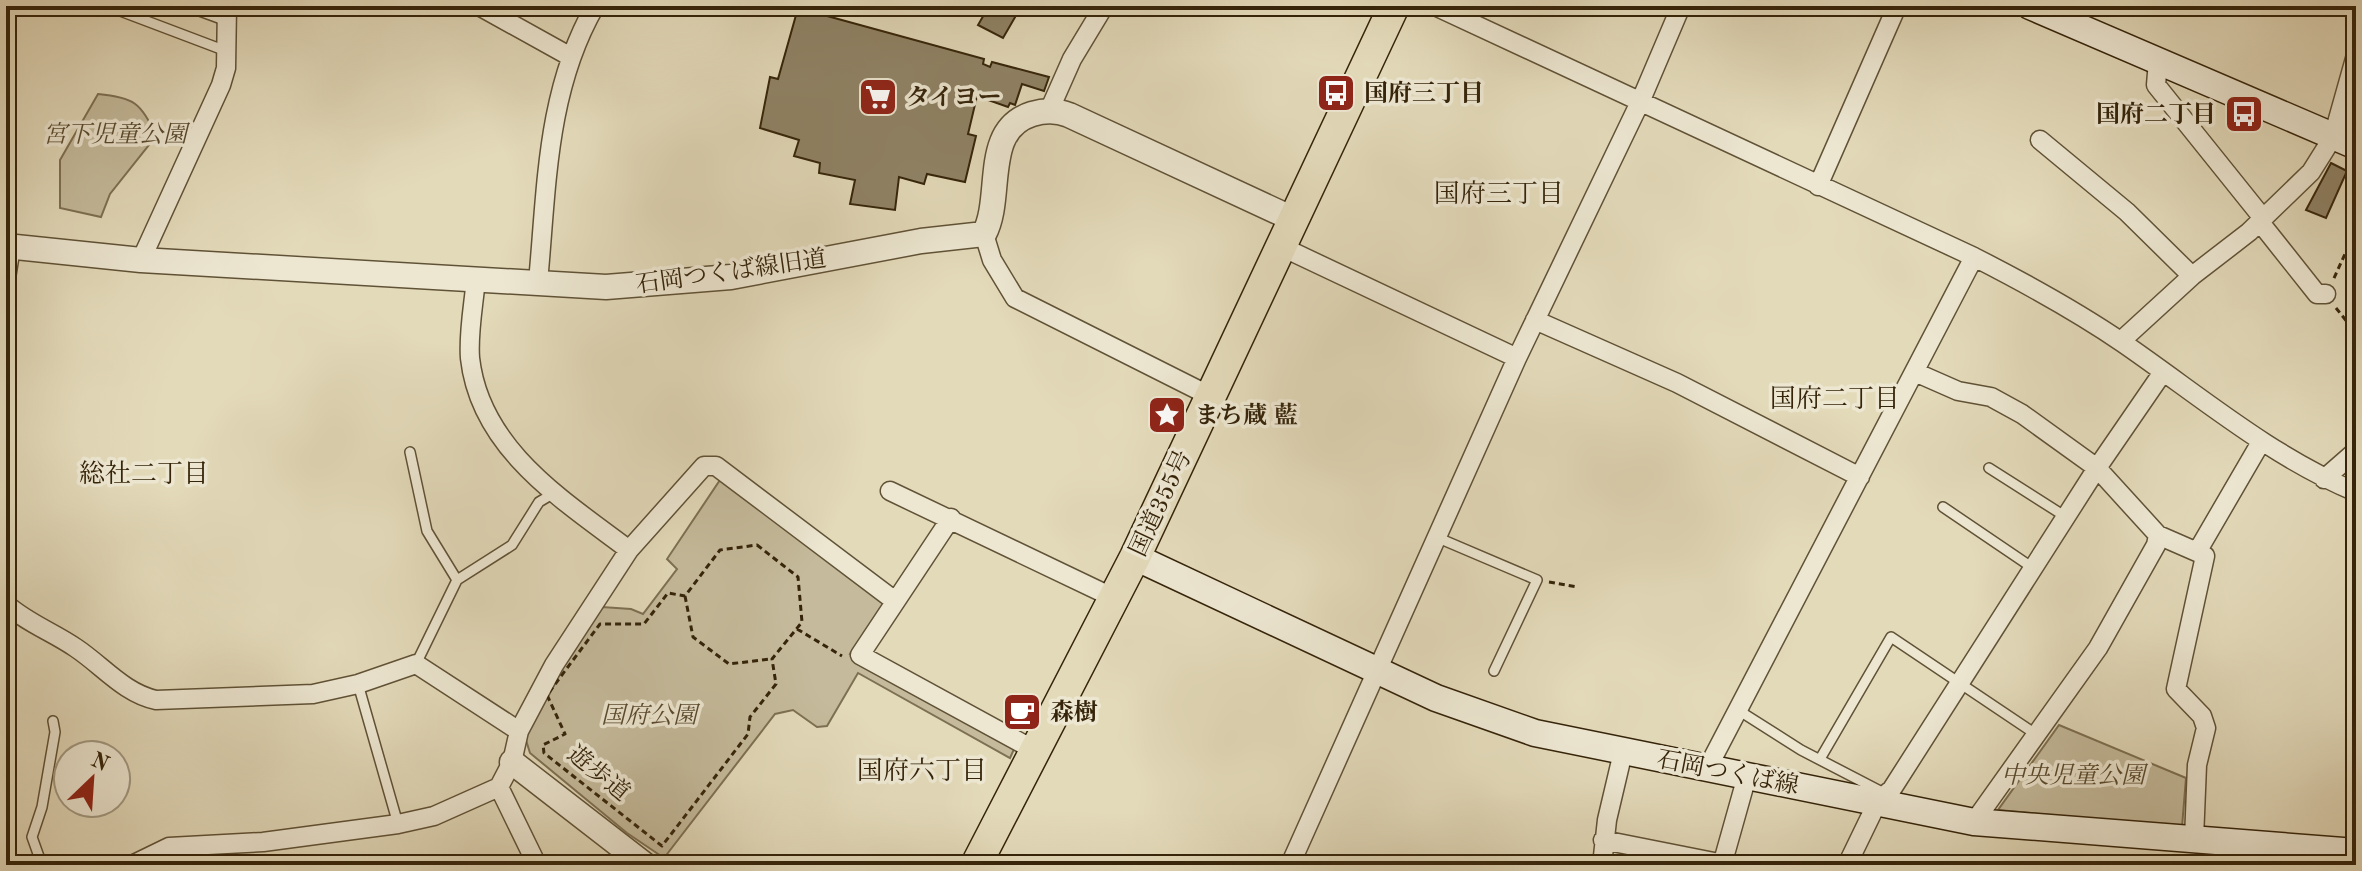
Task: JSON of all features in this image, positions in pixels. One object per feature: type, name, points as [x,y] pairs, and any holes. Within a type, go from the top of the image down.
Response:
[{"type":"highway","name":"国道355号","points":[[976,865],[1135,557],[1394,6]]},
{"type":"main road","points":[[2030,6],[2344,142]]},
{"type":"main road","name":"石岡つくば線","points":[[1135,557],[1378,671],[1484,716],[1535,733],[1707,769],[1882,797],[1974,822],[2194,839],[2352,856]]},
{"type":"street","points":[[538,282],[551,130],[571,57],[595,6]]},
{"type":"street","points":[[1049,111],[1072,59],[1104,6]]},
{"type":"street","points":[[1435,6],[1974,257],[2121,341],[2261,442],[2324,479],[2356,492]]},
{"type":"street","points":[[1290,865],[1517,358],[1641,100],[1681,6]]},
{"type":"street","points":[[1818,186],[1897,6]]},
{"type":"street","points":[[488,8],[571,57]]},
{"type":"street","points":[[141,260],[221,85],[227,13]]},
{"type":"street","points":[[2121,341],[2192,276],[2249,232],[2344,142],[2356,55]]},
{"type":"street","points":[[2158,61],[2156,85],[2262,217],[2263,226],[2317,294],[2326,294]]},
{"type":"street","points":[[1210,396],[1015,298],[992,260],[984,234],[990,224],[997,167],[1005,135],[1018,120],[1049,111],[1069,115],[1293,219]]},
{"type":"street","points":[[2040,140],[2127,212],[2192,276]]},
{"type":"street","name":"石岡つくば線旧道","points":[[9,247],[141,260],[606,287],[731,277],[921,241],[984,234]]},
{"type":"street","points":[[1280,246],[1517,358]]},
{"type":"street","points":[[6,278],[9,247]]},
{"type":"street","points":[[1707,769],[1917,373],[1974,257]]},
{"type":"street","points":[[476,278],[470,356],[479,396],[496,430],[513,453],[554,493],[629,550]]},
{"type":"street","points":[[1535,320],[1691,389],[1860,477]]},
{"type":"street","points":[[1847,865],[1882,797],[1961,682],[2097,468],[2163,372]]},
{"type":"street","points":[[1917,373],[1958,391],[1991,397],[2022,414],[2097,468],[2158,535],[2205,556],[2176,689],[2202,716],[2206,728],[2197,765],[2194,839]]},
{"type":"street","points":[[2197,552],[2261,442]]},
{"type":"street","points":[[2324,479],[2356,451]]},
{"type":"street","points":[[132,865],[169,847],[263,842],[398,824],[434,816],[499,787],[512,762],[519,731],[554,665],[629,550],[704,466],[712,464],[895,601]]},
{"type":"street","points":[[890,491],[1114,598]]},
{"type":"street","points":[[951,518],[860,655],[1036,751]]},
{"type":"street","points":[[1974,822],[2098,648],[2156,545],[2158,535]]},
{"type":"street","points":[[6,604],[23,619],[75,647],[138,696],[156,700],[313,694],[358,684],[416,664],[519,731]]},
{"type":"street","points":[[1602,865],[1603,840],[1623,752]]},
{"type":"street","points":[[512,762],[645,865]]},
{"type":"street","points":[[1603,840],[1724,864],[1747,776]]},
{"type":"street","points":[[499,787],[537,865]]},
{"type":"lane","points":[[107,6],[226,51]]},
{"type":"lane","points":[[186,6],[227,13]]},
{"type":"lane","points":[[410,452],[427,531],[457,580]]},
{"type":"lane","points":[[1989,468],[2066,517]]},
{"type":"lane","points":[[416,664],[457,580],[512,545],[539,502],[554,493]]},
{"type":"lane","points":[[1943,507],[2033,568]]},
{"type":"lane","points":[[1436,537],[1537,580],[1494,671]]},
{"type":"lane","points":[[1820,759],[1891,637],[2037,735]]},
{"type":"lane","points":[[358,684],[398,824]]},
{"type":"lane","points":[[1738,710],[1882,797]]},
{"type":"lane","points":[[42,865],[32,837],[47,777],[55,732],[53,721]]},
{"type":"path","points":[[2356,230],[2326,294],[2356,333]]},
{"type":"path","name":"遊歩道","points":[[757,545],[798,577],[802,622],[772,659],[776,684],[750,717],[748,734],[662,846],[544,753],[543,745],[565,734],[547,695],[600,624],[644,624],[668,593],[685,596],[720,550],[757,545]]},
{"type":"path","points":[[1537,580],[1577,587]]},
{"type":"path","points":[[685,596],[693,637],[729,664],[772,659]]},
{"type":"green space","name":"宮下児童公園","points":[[98,94],[120,97],[135,104],[146,116],[156,136],[110,194],[101,217],[60,208],[60,160]]},
{"type":"green space","name":"国府公園","points":[[722,477],[886,604],[850,654],[1015,747],[1010,758],[858,673],[827,726],[817,727],[793,710],[775,714],[664,858],[627,833],[530,753],[525,737],[546,689],[602,607],[631,609],[643,614],[677,569],[667,559]]},
{"type":"green space","name":"中央児童公園","points":[[2059,725],[2186,778],[2182,827],[1998,810]]},
{"type":"building","points":[[989,6],[1008,6],[1018,12],[1003,38],[978,25]]},
{"type":"building","points":[[798,8],[984,59],[983,64],[990,67],[992,62],[1049,77],[1044,91],[1022,84],[1015,105],[1010,103],[1008,107],[977,96],[968,134],[976,136],[965,182],[927,174],[924,184],[899,177],[895,210],[850,204],[855,180],[819,173],[820,163],[794,156],[799,140],[760,128],[770,77],[778,79]]},
{"type":"building","points":[[2331,163],[2347,171],[2326,218],[2306,210]]},
{"type":"place","name":"国府三丁目","points":[[1336,93]]},
{"type":"place","name":"タイヨー","points":[[878,97]]},
{"type":"place","name":"国府二丁目","points":[[2244,114]]},
{"type":"place","name":"まち蔵 藍","points":[[1167,415]]},
{"type":"place","name":"森樹","points":[[1022,712]]},
{"type":"district","name":"国府三丁目","points":[[1499,193]]},
{"type":"district","name":"国府二丁目","points":[[1835,398]]},
{"type":"district","name":"総社二丁目","points":[[144,473]]},
{"type":"district","name":"国府六丁目","points":[[922,770]]}]
